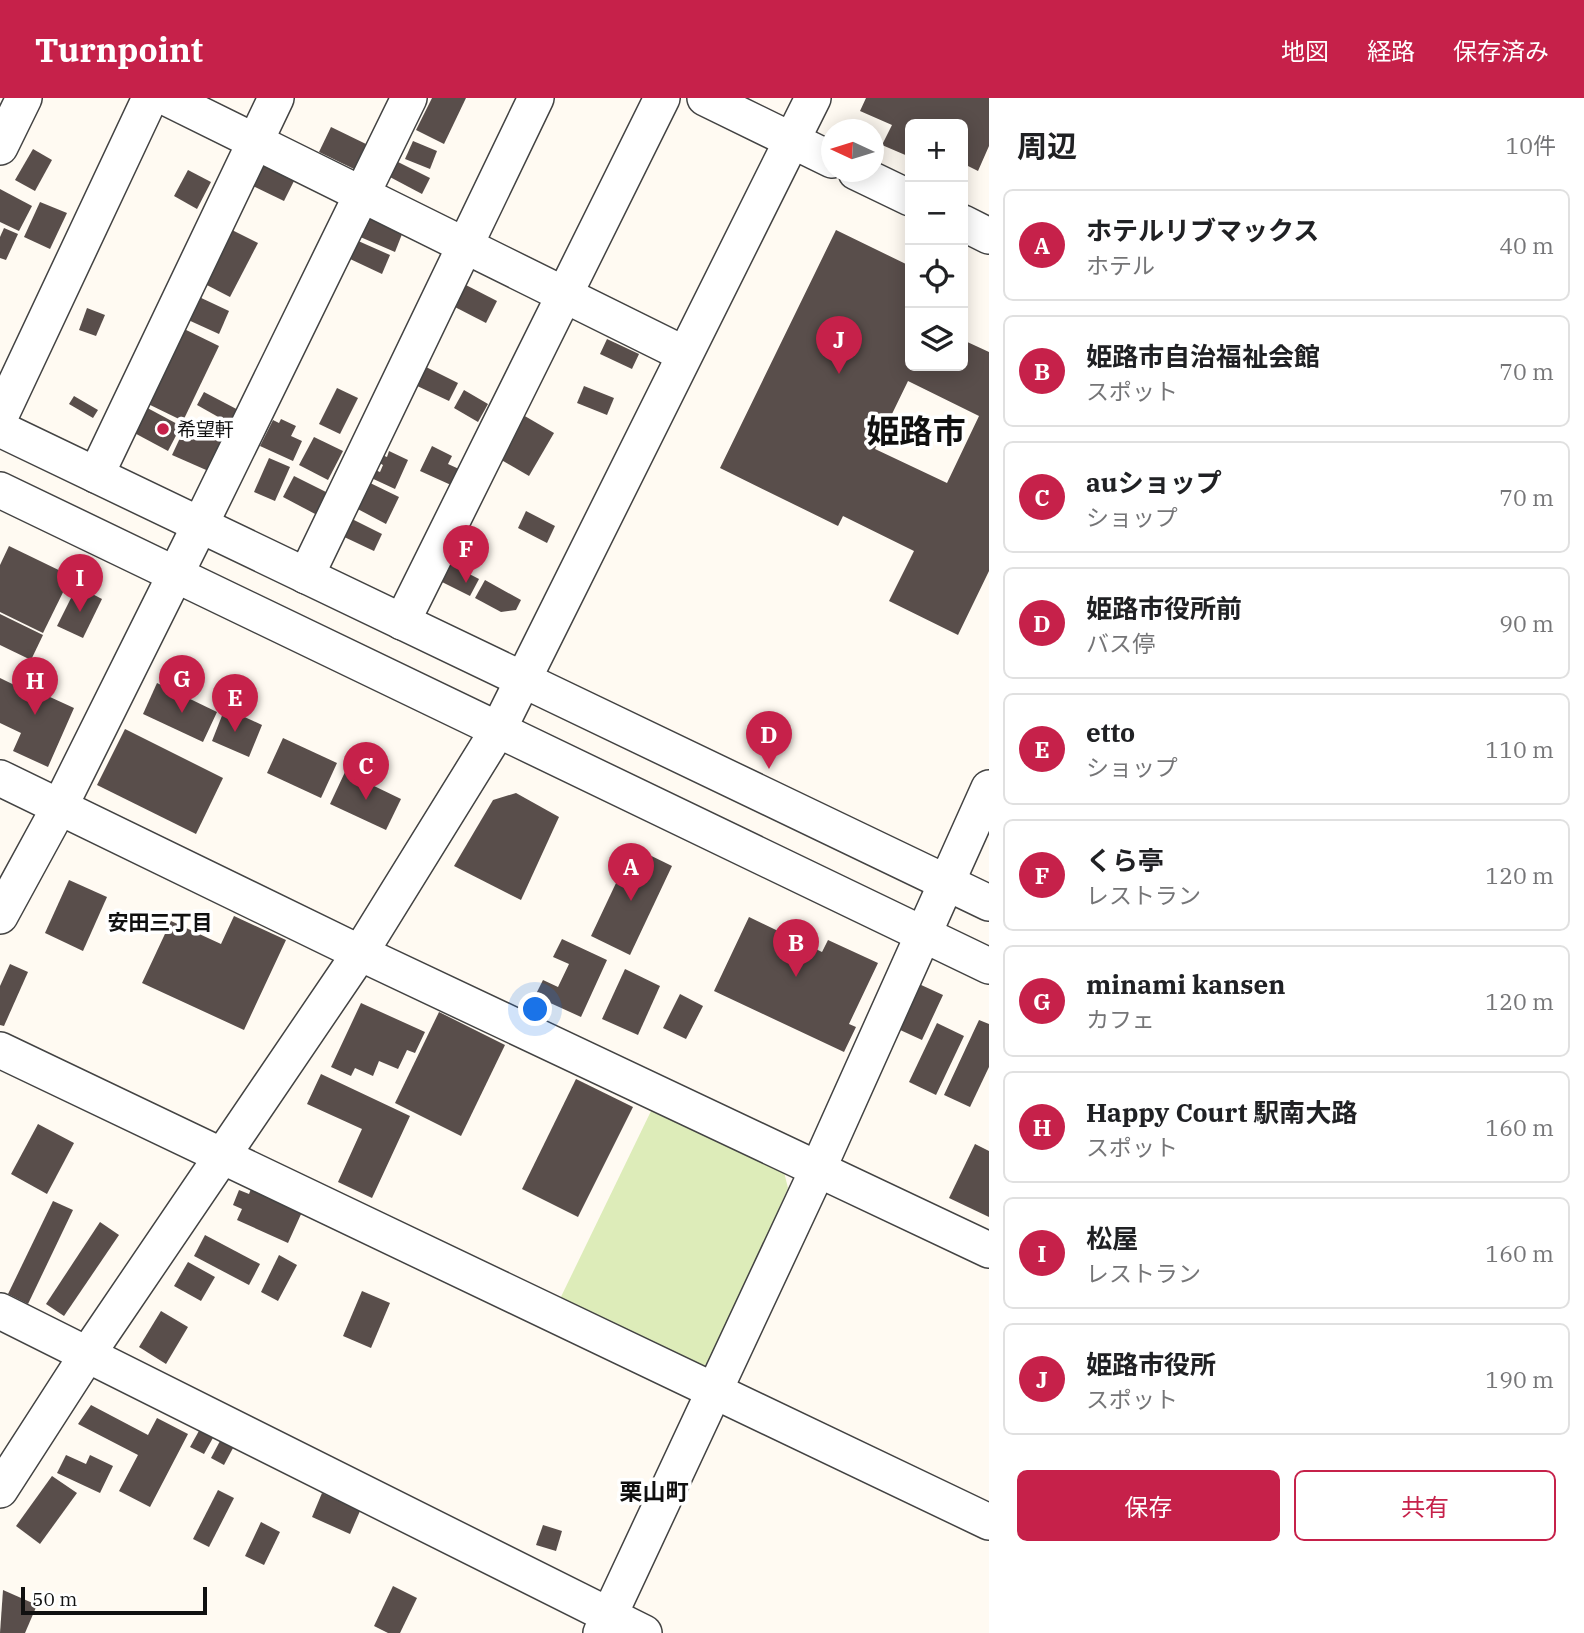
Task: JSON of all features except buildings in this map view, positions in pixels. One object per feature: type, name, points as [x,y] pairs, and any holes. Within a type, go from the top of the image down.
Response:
[{"type":"street","points":[[0,148],[24,98]]},
{"type":"street","points":[[0,417],[150,98]]},
{"type":"street","points":[[167,98],[256,140],[362,197],[564,293],[684,354]]},
{"type":"street","points":[[96,475],[276,98]]},
{"type":"street","points":[[0,916],[60,806],[409,98]]},
{"type":"street","points":[[306,576],[536,98]]},
{"type":"street","points":[[402,622],[662,98]]},
{"type":"street","points":[[705,98],[821,155]]},
{"type":"street","points":[[0,1490],[87,1355],[360,953],[498,730],[813,98]]},
{"type":"street","points":[[877,182],[905,196]]},
{"type":"street","points":[[968,226],[989,236]]},
{"type":"street","points":[[0,429],[402,622],[525,678],[989,903]]},
{"type":"street","points":[[0,489],[989,966]]},
{"type":"street","points":[[0,778],[360,953],[989,1250]]},
{"type":"street","points":[[605,1625],[818,1169],[989,789]]},
{"type":"street","points":[[0,1049],[712,1392],[989,1522]]},
{"type":"street","points":[[0,1311],[605,1625],[645,1633]]},
{"type":"green space","points":[[652,1109],[784,1172],[788,1188],[711,1362],[694,1370],[558,1303]]},
{"type":"place","name":"姫路市役所","points":[[839,374]]},
{"type":"place","name":"希望軒","points":[[163,429]]},
{"type":"place","name":"くら亭","points":[[466,583]]},
{"type":"place","name":"松屋","points":[[80,612]]},
{"type":"place","name":"minami kansen","points":[[182,713]]},
{"type":"place","name":"Happy Court 駅南大路","points":[[35,715]]},
{"type":"place","name":"etto","points":[[235,732]]},
{"type":"place","name":"姫路市役所前","points":[[769,769]]},
{"type":"place","name":"auショップ","points":[[366,800]]},
{"type":"place","name":"ホテルリブマックス","points":[[631,901]]},
{"type":"place","name":"姫路市自治福祉会館","points":[[796,977]]},
{"type":"district","name":"姫路市","points":[[916,430]]},
{"type":"district","name":"安田三丁目","points":[[160,922]]},
{"type":"district","name":"栗山町","points":[[654,1491]]}]
